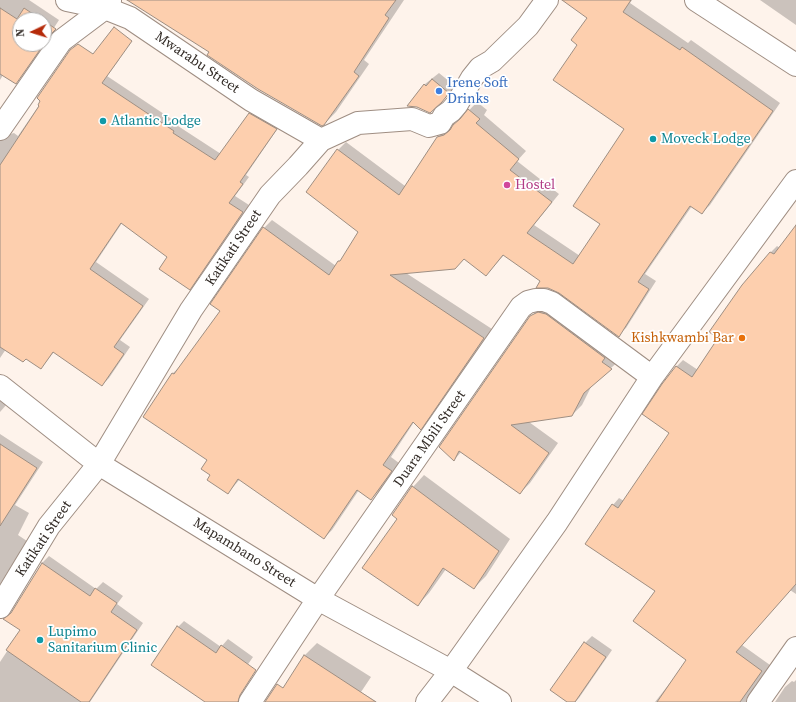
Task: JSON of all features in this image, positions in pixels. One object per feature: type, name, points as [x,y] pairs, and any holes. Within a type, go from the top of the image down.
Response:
[{"type":"street","name":"Mwarabu Street","points":[[67,0],[108,4],[251,100],[321,140]]},
{"type":"street","name":"Katikati Street","points":[[0,607],[49,526],[99,464],[196,304],[270,195],[321,140],[358,123],[412,120],[429,126],[440,123],[444,116],[457,104],[472,78],[480,68],[492,61],[528,26],[547,0]]},
{"type":"street","points":[[696,0],[796,65]]},
{"type":"street","points":[[0,129],[61,41],[108,4]]},
{"type":"street","points":[[427,702],[451,671],[557,522],[652,377],[796,182]]},
{"type":"street","name":"Duara Mbili Street","points":[[250,702],[318,599],[521,307],[528,302],[536,300],[544,300],[552,303],[652,377]]},
{"type":"street","name":"Mapambano Street","points":[[0,386],[99,464],[318,599],[451,671],[500,702]]},
{"type":"street","points":[[758,702],[796,648]]},
{"type":"building","points":[[127,0],[396,0],[385,15],[389,18],[354,72],[359,76],[322,126],[258,89],[207,55],[209,52]]},
{"type":"building","points":[[562,0],[631,0],[623,12],[680,50],[682,47],[773,111],[702,214],[690,206],[638,282],[649,289],[619,337],[559,293],[548,288],[536,288],[540,281],[503,255],[486,276],[464,259],[455,269],[390,275],[484,338],[421,430],[413,422],[383,465],[392,471],[371,500],[357,490],[324,539],[238,479],[228,494],[207,480],[210,475],[201,469],[207,460],[143,417],[172,373],[174,374],[220,311],[210,304],[263,227],[329,275],[338,261],[340,261],[358,232],[306,192],[337,149],[399,195],[437,137],[444,135],[450,130],[468,109],[480,119],[476,123],[519,159],[510,170],[552,202],[527,233],[573,264],[600,224],[573,206],[624,129],[553,80],[577,45],[571,40],[587,18]]},
{"type":"building","points":[[0,8],[12,16],[12,52],[38,52],[16,84],[0,74]]},
{"type":"building","points":[[24,8],[30,12],[21,12]]},
{"type":"building","points":[[52,26],[56,29],[52,33]]},
{"type":"building","points":[[114,27],[132,41],[102,83],[174,131],[173,133],[215,160],[249,113],[277,129],[240,182],[243,184],[229,203],[243,212],[190,290],[159,269],[167,257],[121,223],[90,269],[143,306],[114,347],[124,354],[102,386],[53,352],[41,369],[26,359],[23,362],[0,347],[0,165],[39,106],[40,101],[37,98],[70,50],[78,44],[93,54]]},
{"type":"building","points":[[432,79],[449,93],[442,102],[430,113],[417,107],[407,106],[424,84],[426,86]]},
{"type":"building","points":[[796,225],[796,584],[736,652],[762,671],[740,702],[657,702],[686,660],[633,621],[655,591],[585,544],[612,504],[618,508],[669,433],[642,414],[676,366],[692,377],[718,338],[709,332],[742,285],[770,252],[774,254]]},
{"type":"building","points":[[538,312],[546,314],[605,358],[602,362],[612,369],[584,393],[572,416],[511,425],[549,453],[520,494],[459,451],[454,461],[439,447],[530,316]]},
{"type":"building","points":[[0,444],[37,468],[0,526]]},
{"type":"building","points":[[412,486],[499,551],[474,589],[443,568],[418,606],[362,568],[397,519],[392,515]]},
{"type":"building","points":[[42,563],[90,596],[95,588],[117,603],[111,612],[137,630],[89,702],[81,702],[6,650],[20,630],[3,619],[11,613]]},
{"type":"building","points":[[177,626],[216,653],[221,645],[256,670],[240,695],[238,702],[205,702],[151,665]]},
{"type":"building","points":[[584,642],[606,657],[575,702],[567,702],[550,690]]},
{"type":"building","points":[[304,655],[376,702],[265,702],[277,684],[283,688]]},
{"type":"place","name":"Irene Soft Drinks","points":[[439,91]]},
{"type":"place","name":"Atlantic Lodge","points":[[103,121]]},
{"type":"place","name":"Moveck Lodge","points":[[653,139]]},
{"type":"place","name":"Hostel","points":[[507,185]]},
{"type":"place","name":"Kishkwambi Bar","points":[[742,338]]},
{"type":"place","name":"Lupimo Sanitarium Clinic","points":[[40,640]]}]
